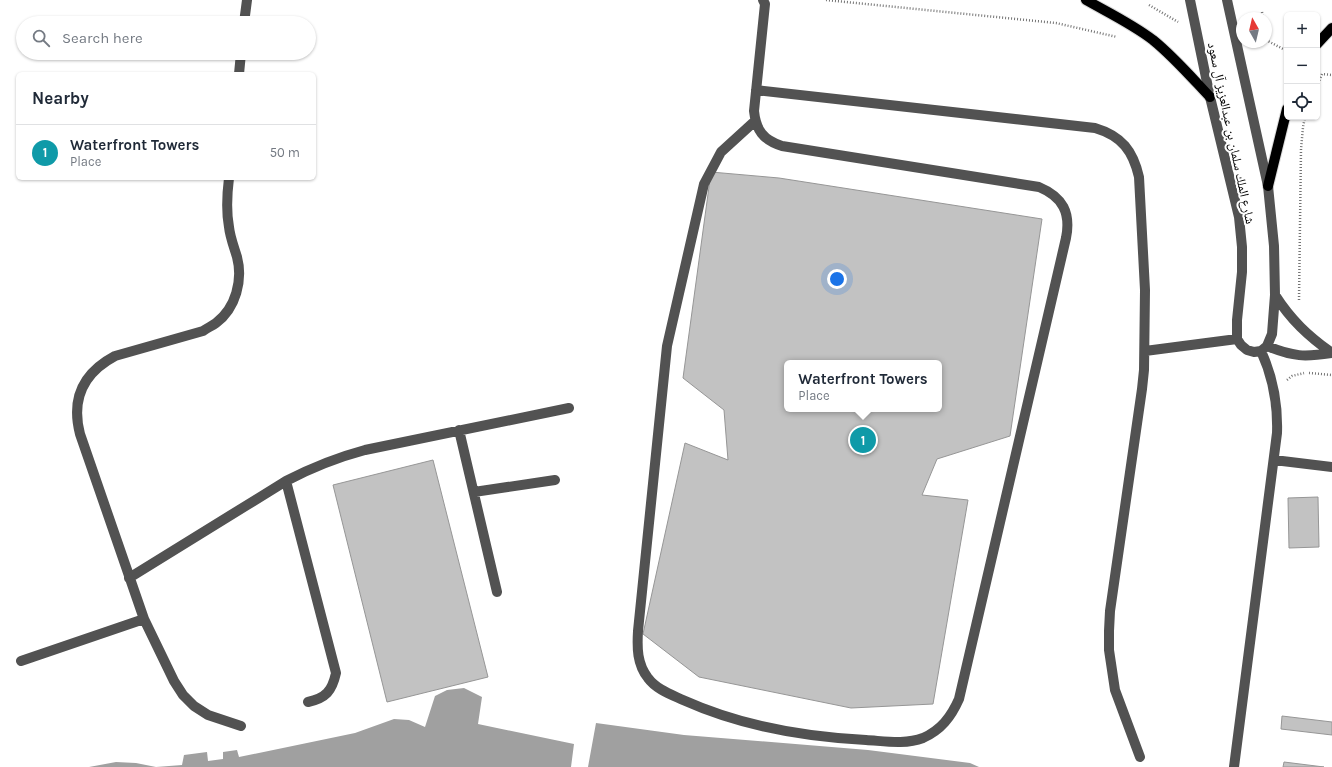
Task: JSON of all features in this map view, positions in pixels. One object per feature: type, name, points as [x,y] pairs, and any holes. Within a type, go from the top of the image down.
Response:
[{"type":"main road","points":[[1086,0],[1137,29],[1154,41],[1210,97]]},
{"type":"main road","points":[[1320,41],[1332,28]]},
{"type":"main road","points":[[1268,186],[1284,120]]},
{"type":"street","points":[[245,16],[247,0]]},
{"type":"street","name":"شارع الملك سلمان بن عبدالعزيز آل سعود","points":[[1190,0],[1210,97],[1239,217],[1242,266],[1237,320],[1237,339]]},
{"type":"street","name":"شارع الملك سلمان بن عبدالعزيز آل سعود","points":[[1227,0],[1268,186],[1274,246],[1275,295],[1272,334],[1264,349]]},
{"type":"street","points":[[755,121],[721,152],[704,184],[667,346],[638,631],[638,656],[641,667],[656,687],[702,709],[743,722],[820,737],[892,742],[921,738],[934,733],[945,724],[959,700],[1066,238],[1068,228],[1067,217],[1064,207],[1057,198],[1049,191],[1039,187],[782,146],[765,138],[755,121],[754,111],[765,1]]},
{"type":"street","points":[[239,72],[240,60]]},
{"type":"street","points":[[756,90],[1095,128],[1116,137],[1132,154],[1137,165],[1139,177],[1145,274],[1145,351],[1142,389],[1110,611],[1109,650],[1115,690],[1140,757]]},
{"type":"street","points":[[229,180],[227,195],[228,222],[239,272],[238,286],[234,300],[226,313],[216,324],[203,331],[115,356],[104,361],[87,378],[78,399],[76,411],[80,434],[129,578],[144,619],[174,681],[183,695],[194,706],[208,715],[241,726]]},
{"type":"street","points":[[1275,295],[1286,312],[1300,327],[1315,341],[1332,353]]},
{"type":"street","points":[[1145,351],[1237,339],[1247,350],[1254,352],[1264,349],[1299,356],[1315,356],[1332,353]]},
{"type":"street","points":[[1234,767],[1278,433],[1277,404],[1264,349]]},
{"type":"street","points":[[129,578],[286,481],[337,457],[459,430],[569,408]]},
{"type":"street","points":[[459,430],[497,592]]},
{"type":"street","points":[[1274,460],[1332,467]]},
{"type":"street","points":[[474,492],[555,480]]},
{"type":"street","points":[[286,481],[336,673],[330,690],[324,696],[308,702]]},
{"type":"street","points":[[21,661],[144,619]]},
{"type":"path","points":[[826,0],[1056,23],[1117,37]]},
{"type":"path","points":[[1149,5],[1181,24]]},
{"type":"path","points":[[1272,43],[1284,49]]},
{"type":"path","points":[[1318,84],[1322,74],[1332,74]]},
{"type":"path","points":[[1301,305],[1299,288],[1301,175],[1303,127],[1305,120]]},
{"type":"path","points":[[1285,382],[1292,376],[1303,373],[1332,375]]},
{"type":"shaded area","points":[[464,688],[482,697],[478,724],[574,744],[571,767],[156,767],[182,765],[184,755],[207,752],[208,761],[223,759],[223,752],[237,750],[239,757],[355,733],[394,719],[409,720],[425,727],[435,696],[447,690]]},
{"type":"shaded area","points":[[596,723],[684,735],[868,750],[970,763],[979,767],[588,767]]},
{"type":"shaded area","points":[[116,762],[136,763],[156,767],[89,767]]},
{"type":"building","points":[[711,172],[779,178],[1042,219],[1010,436],[937,459],[922,495],[968,500],[933,704],[851,708],[699,677],[643,634],[685,443],[728,460],[724,410],[683,378]]},
{"type":"building","points":[[433,460],[488,677],[387,702],[333,485]]},
{"type":"building","points":[[1318,497],[1319,547],[1289,548],[1288,498]]},
{"type":"building","points":[[1282,716],[1332,722],[1332,735],[1281,729]]},
{"type":"building","points":[[1284,762],[1324,767],[1283,767]]},
{"type":"place","name":"Waterfront Towers","points":[[863,440]]}]
